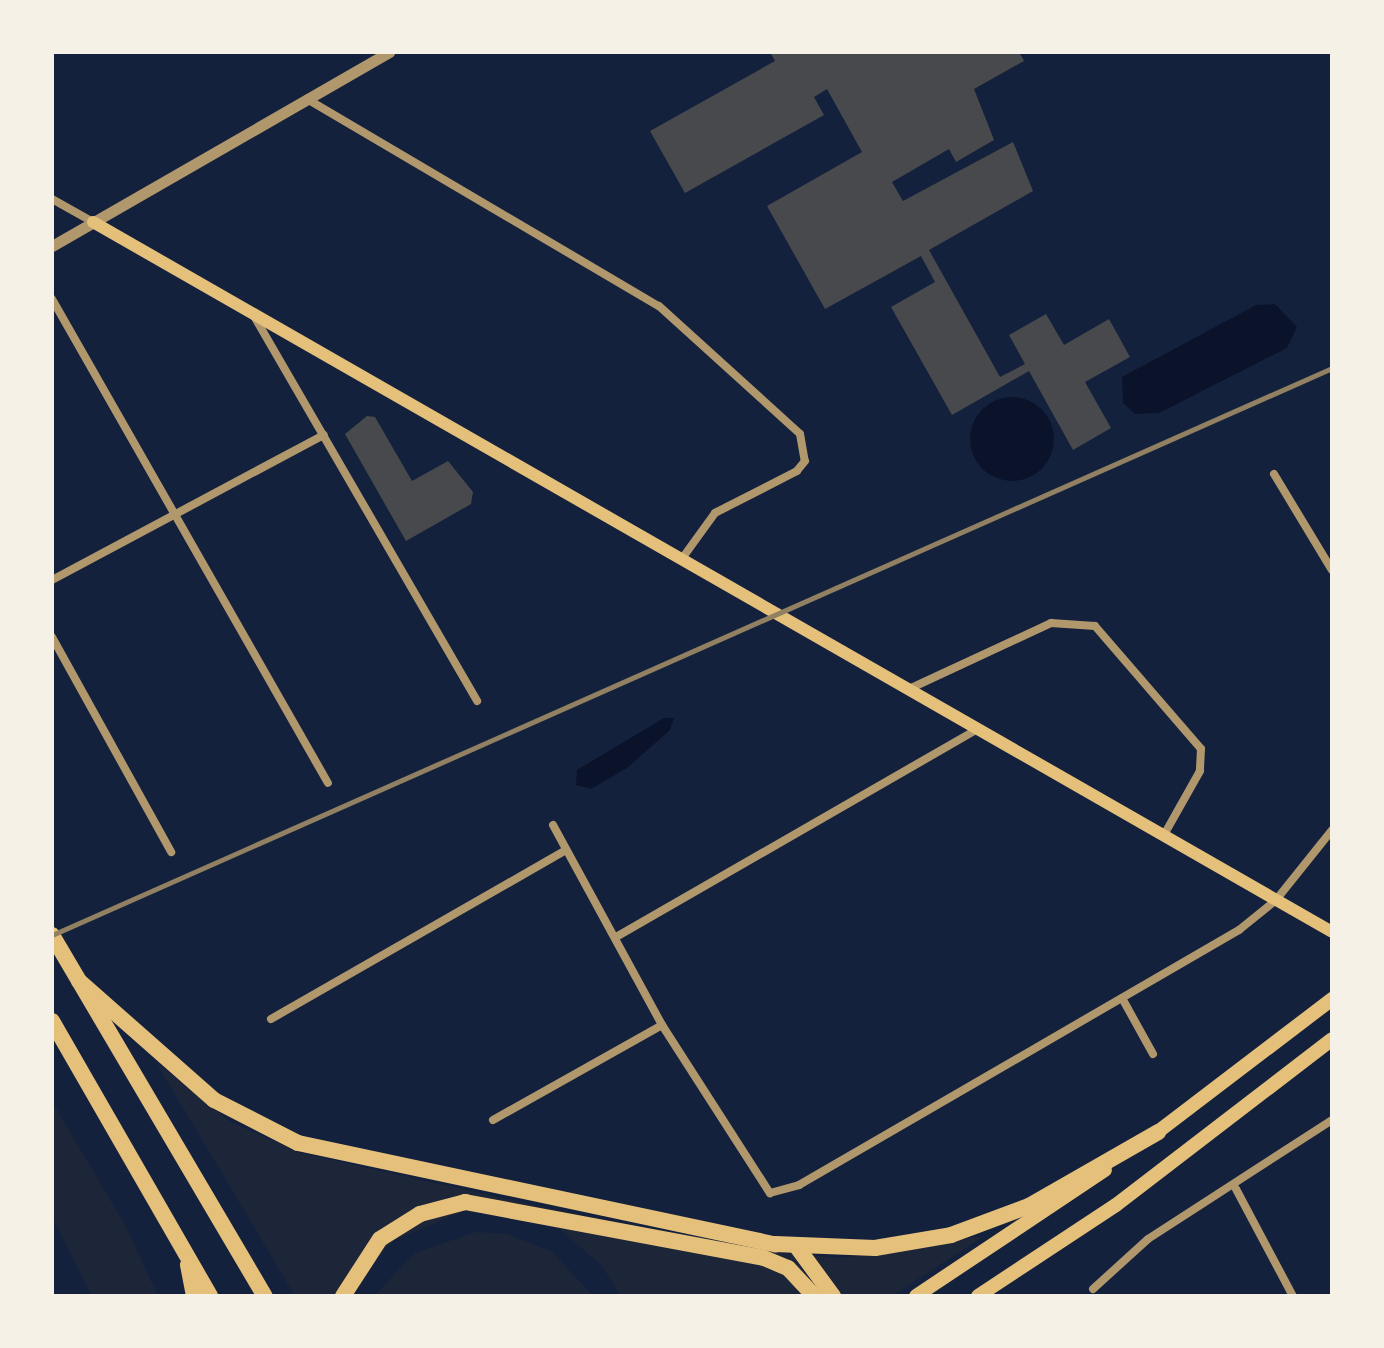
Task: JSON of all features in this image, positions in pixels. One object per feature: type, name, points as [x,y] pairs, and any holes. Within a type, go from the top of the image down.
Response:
[{"type":"highway","points":[[52,935],[265,1296]]},
{"type":"highway","points":[[79,981],[214,1100],[298,1143],[797,1247],[888,1247],[951,1235],[1029,1206],[1158,1132]]},
{"type":"highway","points":[[916,1296],[1158,1132],[1332,999]]},
{"type":"highway","points":[[52,1021],[210,1296]]},
{"type":"highway","points":[[978,1296],[1116,1205],[1332,1039]]},
{"type":"highway","points":[[343,1296],[380,1239],[420,1214],[465,1202],[764,1258],[788,1268],[814,1296]]},
{"type":"highway","points":[[797,1247],[833,1296]]},
{"type":"highway","points":[[185,1252],[194,1296]]},
{"type":"main road","points":[[93,222],[1332,932]]},
{"type":"street","points":[[52,246],[389,52]]},
{"type":"street","points":[[307,99],[659,306],[800,434],[805,461],[715,513],[681,560]]},
{"type":"street","points":[[52,199],[93,222]]},
{"type":"street","points":[[52,299],[328,783]]},
{"type":"street","points":[[254,316],[477,701]]},
{"type":"street","points":[[52,580],[324,435]]},
{"type":"street","points":[[1274,474],[1332,570]]},
{"type":"street","points":[[909,689],[1051,623],[1095,626],[1201,749],[1200,771],[1164,835]]},
{"type":"street","points":[[52,637],[171,852]]},
{"type":"street","points":[[616,937],[978,729]]},
{"type":"street","points":[[553,825],[564,851],[616,937],[662,1025],[770,1193],[799,1185],[1122,998],[1276,900],[1332,830]]},
{"type":"street","points":[[271,1019],[564,851]]},
{"type":"street","points":[[1122,998],[1153,1054]]},
{"type":"street","points":[[493,1120],[662,1025]]},
{"type":"street","points":[[1093,1289],[1165,1226],[1236,1189],[1254,1168],[1332,1120]]},
{"type":"street","points":[[1236,1189],[1293,1296]]},
{"type":"shaded area","points":[[1275,304],[1297,327],[1287,348],[1159,413],[1135,414],[1123,403],[1122,377],[1256,305]]},
{"type":"shaded area","points":[[1012,397],[1028,400],[1042,409],[1051,423],[1054,439],[1051,455],[1042,469],[1028,478],[1012,481],[996,478],[982,469],[973,455],[970,439],[973,423],[982,409],[996,400]]},
{"type":"shaded area","points":[[664,718],[674,718],[670,730],[627,768],[591,789],[576,785],[577,770]]},
{"type":"shaded area","points":[[156,1062],[229,1121],[300,1153],[725,1247],[843,1258],[984,1236],[892,1296],[621,1296],[602,1266],[562,1231],[543,1220],[466,1210],[391,1242],[348,1296],[295,1296]]},
{"type":"shaded area","points":[[52,1101],[126,1227],[158,1296],[92,1296],[52,1217]]},
{"type":"shaded area","points":[[476,1232],[507,1234],[552,1252],[593,1296],[374,1296],[415,1253]]},
{"type":"building","points":[[770,52],[1019,52],[1024,61],[974,89],[994,140],[956,162],[949,149],[892,182],[903,201],[1013,142],[1033,191],[929,250],[1000,377],[1025,364],[1009,335],[1046,314],[1064,345],[1109,319],[1130,357],[1085,382],[1111,428],[1073,450],[1029,371],[952,415],[891,307],[935,282],[921,256],[825,309],[767,206],[862,152],[827,89],[814,97],[824,115],[685,193],[650,131],[775,61]]},
{"type":"building","points":[[367,416],[375,417],[412,481],[448,461],[473,492],[471,504],[406,541],[345,434]]},
{"type":"railway","points":[[52,935],[1332,368]]}]
